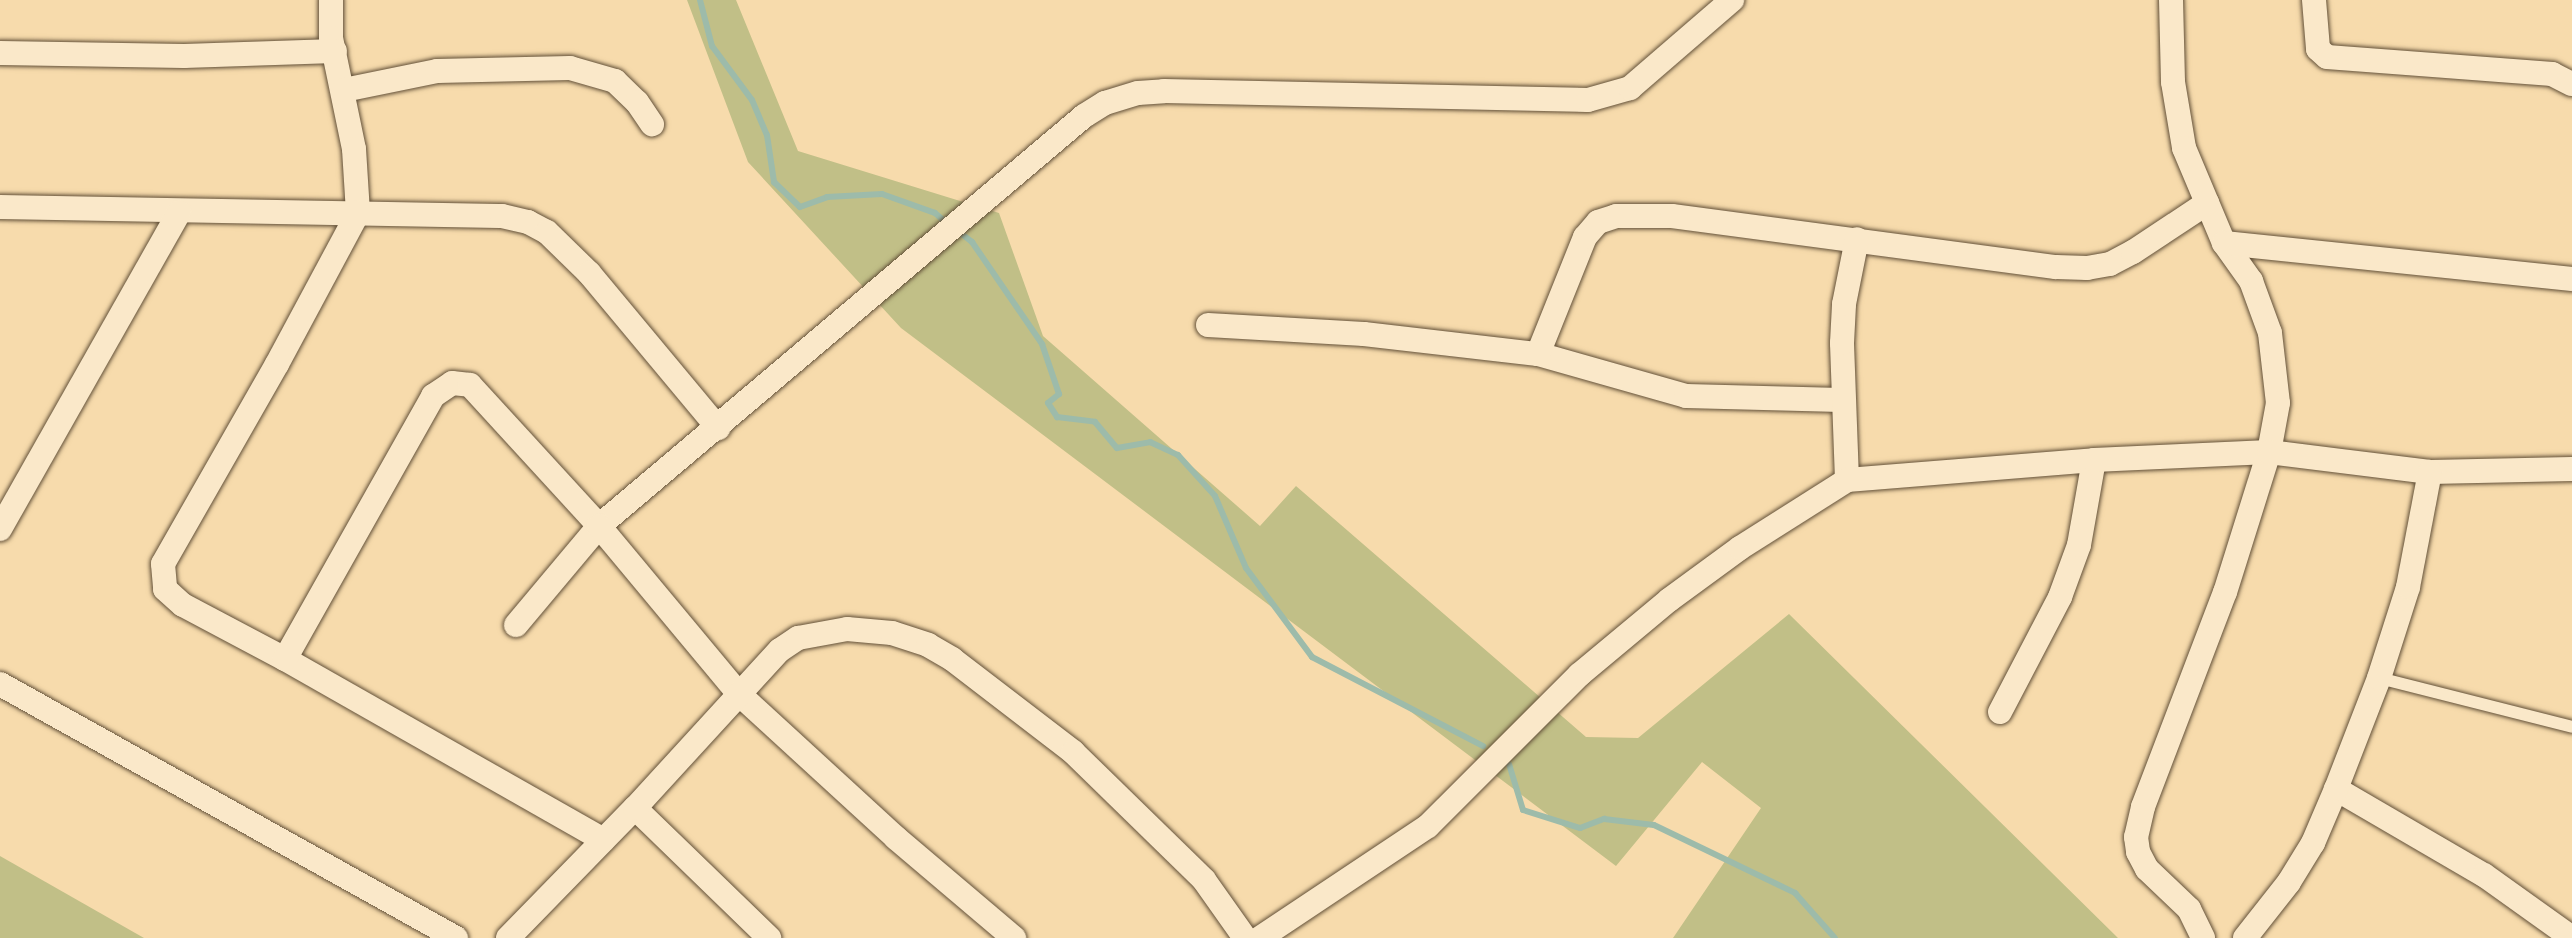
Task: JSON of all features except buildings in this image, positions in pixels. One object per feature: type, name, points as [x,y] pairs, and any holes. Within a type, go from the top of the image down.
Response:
[{"type":"street","points":[[331,0],[335,51],[354,149],[358,213],[277,364],[163,564],[165,589],[173,598],[603,840]]},
{"type":"street","points":[[516,625],[599,526],[1084,116],[1119,98],[1151,92],[1201,91],[1588,100],[1630,88],[1732,0]]},
{"type":"street","points":[[2171,0],[2173,82],[2182,135],[2224,243],[2251,281],[2270,333],[2278,403],[2269,452],[2219,606],[2143,807],[2136,837],[2138,852],[2147,869],[2189,909],[2203,938]]},
{"type":"street","points":[[2314,0],[2318,49],[2327,57],[2552,74],[2572,84]]},
{"type":"street","points":[[0,53],[184,56],[335,51]]},
{"type":"street","points":[[344,90],[437,71],[570,68],[615,81],[637,102],[652,124]]},
{"type":"street","points":[[1538,354],[1585,237],[1598,222],[1638,214],[1672,216],[2056,267],[2087,268],[2110,264],[2133,252],[2207,203]]},
{"type":"street","points":[[0,207],[502,216],[528,222],[547,232],[589,273],[718,428]]},
{"type":"street","points":[[0,529],[179,212]]},
{"type":"street","points":[[1847,480],[1841,400],[1844,304],[1857,239]]},
{"type":"street","points":[[2224,243],[2572,279]]},
{"type":"street","points":[[1208,325],[1364,334],[1538,354],[1686,396],[1841,400]]},
{"type":"street","points":[[285,659],[433,396],[452,383],[470,385],[599,526],[739,694],[896,838],[1014,938]]},
{"type":"street","points":[[1260,938],[1428,826],[1459,799],[1506,745],[1579,675],[1669,600],[1752,541],[1847,480],[2094,460],[2269,452],[2430,472],[2572,469]]},
{"type":"street","points":[[2000,712],[2060,597],[2079,545],[2094,460]]},
{"type":"street","points":[[2245,938],[2289,882],[2313,843],[2336,789],[2379,678],[2408,587],[2430,472]]},
{"type":"street","points":[[508,938],[635,808],[780,650],[798,638],[819,631],[847,629],[892,633],[928,645],[952,659],[1073,752],[1204,880],[1245,938]]},
{"type":"street","points":[[0,684],[456,938]]},
{"type":"street","points":[[2336,789],[2484,875],[2572,938]]},
{"type":"street","points":[[635,808],[769,938]]},
{"type":"lane","points":[[2379,678],[2572,727]]},
{"type":"shaded area","points":[[687,0],[736,0],[798,151],[999,213],[1043,336],[1260,526],[1296,486],[1586,737],[1638,738],[1789,614],[2118,938],[1673,938],[1761,808],[1702,762],[1616,866],[901,328],[748,162]]},
{"type":"shaded area","points":[[0,856],[144,938],[0,938]]},
{"type":"waterway","points":[[700,0],[712,46],[752,100],[767,135],[774,182],[800,207],[827,197],[882,194],[935,213],[949,225]]},
{"type":"waterway","points":[[958,231],[972,242],[1042,344],[1059,394],[1048,403],[1057,417],[1095,422],[1117,448],[1150,442],[1178,455],[1215,496],[1246,568],[1312,657],[1483,746]]},
{"type":"waterway","points":[[1509,764],[1523,810],[1580,828],[1604,819],[1654,825],[1795,893],[1835,938]]}]
